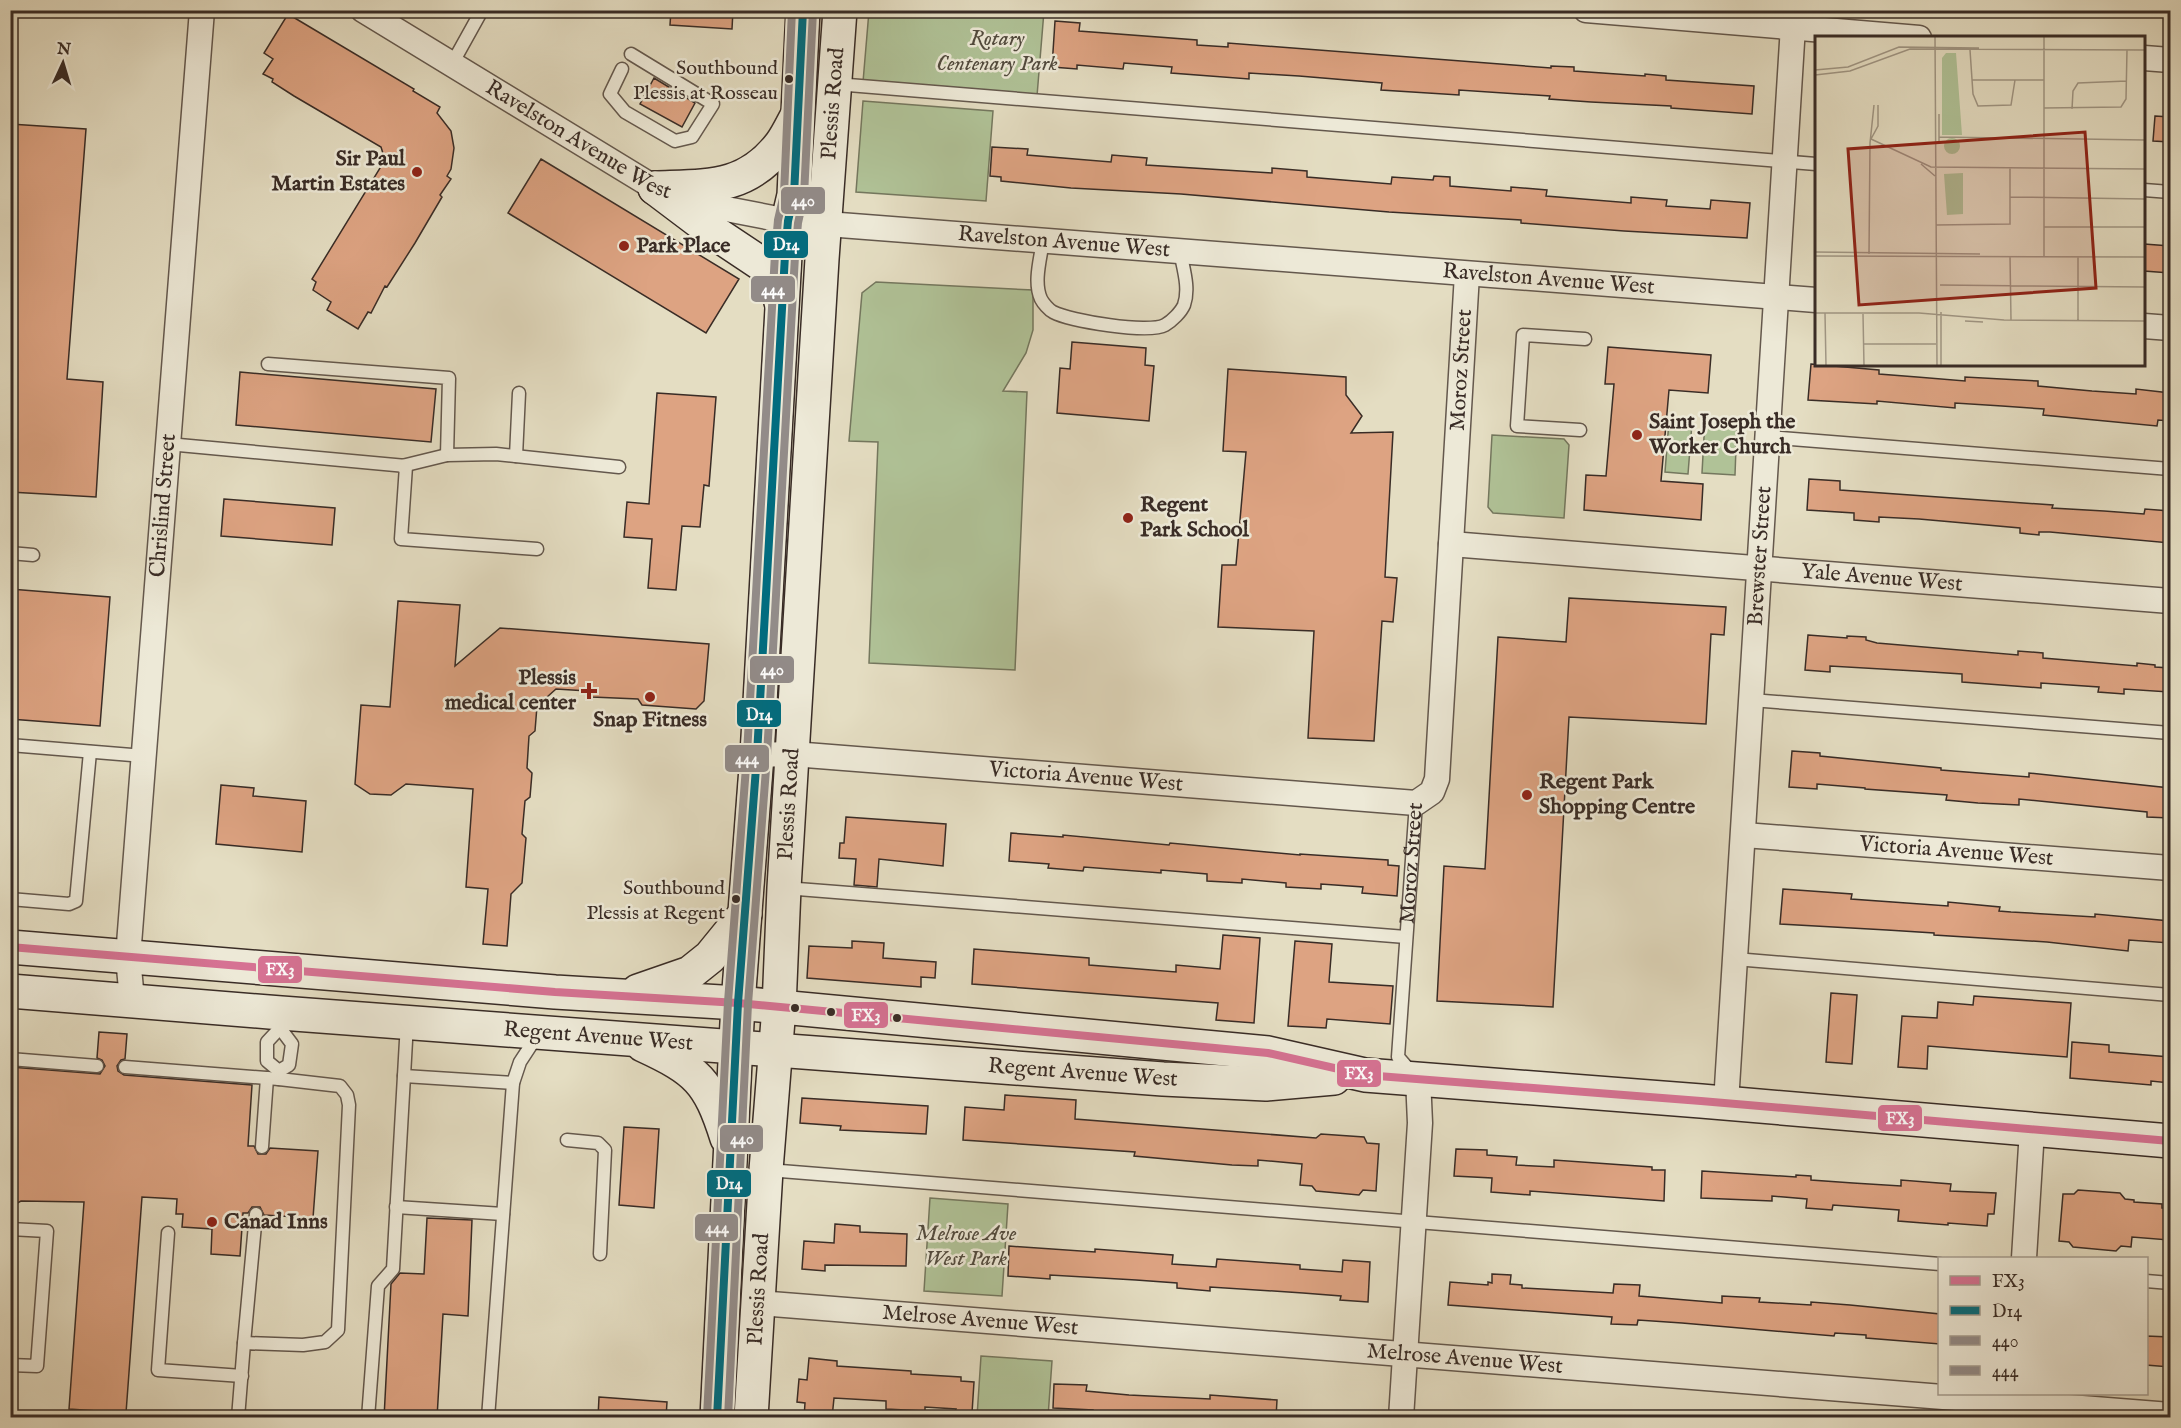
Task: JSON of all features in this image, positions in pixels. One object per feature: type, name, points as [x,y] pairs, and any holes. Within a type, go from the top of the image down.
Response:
[{"type":"main road","name":"Plessis Road","points":[[717,1418],[738,1003],[757,755],[782,307],[788,221],[794,195],[803,10]]},
{"type":"main road","name":"Plessis Road","points":[[751,1418],[774,1050],[779,1007],[784,888],[824,222],[840,10]]},
{"type":"main road","points":[[655,188],[714,186],[748,174],[782,143],[799,111]]},
{"type":"main road","points":[[655,188],[712,231],[769,269],[777,283],[782,307]]},
{"type":"main road","points":[[622,997],[690,973],[710,957],[745,914]]},
{"type":"main road","name":"Regent Avenue West","points":[[10,947],[622,997],[738,1003],[1257,1052],[1365,1075]]},
{"type":"main road","points":[[280,1021],[304,971]]},
{"type":"main road","name":"Regent Avenue West","points":[[10,991],[132,1000],[280,1021],[407,1022],[1163,1079],[1266,1084],[1365,1075],[1418,1078],[2170,1141]]},
{"type":"main road","points":[[628,1038],[672,1059],[698,1078],[710,1094],[731,1148]]},
{"type":"street","name":"Chrislind Street","points":[[132,1000],[128,957],[202,10]]},
{"type":"street","name":"Ravelston Avenue West","points":[[363,10],[655,188],[716,207],[788,221],[1815,300]]},
{"type":"street","points":[[1586,10],[1794,19],[1906,36]]},
{"type":"street","name":"Brewster Street","points":[[1726,1103],[1794,19]]},
{"type":"street","points":[[2145,58],[2170,60]]},
{"type":"street","name":"Moroz Street","points":[[1416,803],[1432,792],[1437,779],[1467,274]]},
{"type":"street","points":[[2145,326],[2170,328]]},
{"type":"street","name":"Yale Avenue West","points":[[1451,544],[2170,601]]},
{"type":"street","name":"Victoria Avenue West","points":[[757,755],[793,754],[1416,803]]},
{"type":"street","name":"Victoria Avenue West","points":[[1744,836],[2170,868]]},
{"type":"street","points":[[1401,1418],[1420,1123],[1418,1078]]},
{"type":"street","points":[[2024,1257],[2032,1130]]},
{"type":"street","name":"Melrose Avenue West","points":[[759,1303],[2014,1405],[2170,1415]]},
{"type":"lane","points":[[452,64],[482,10]]},
{"type":"lane","points":[[622,69],[610,94],[625,112],[675,141],[692,137],[712,104],[631,54]]},
{"type":"lane","points":[[836,84],[1815,164]]},
{"type":"lane","points":[[2145,190],[2170,192]]},
{"type":"lane","points":[[1043,240],[1038,286],[1041,299],[1051,311],[1088,322],[1148,329],[1164,325],[1184,305],[1187,287],[1180,250]]},
{"type":"lane","points":[[1580,430],[1517,426],[1523,335],[1586,339]]},
{"type":"lane","points":[[268,364],[449,378],[447,455]]},
{"type":"lane","points":[[516,456],[519,393]]},
{"type":"lane","points":[[1767,437],[2170,469]]},
{"type":"lane","points":[[168,444],[402,466],[447,455],[496,454],[619,467]]},
{"type":"lane","points":[[402,466],[406,466],[401,538],[537,549]]},
{"type":"lane","points":[[10,553],[33,555]]},
{"type":"lane","points":[[1751,700],[2170,734]]},
{"type":"lane","points":[[10,745],[144,756]]},
{"type":"lane","points":[[10,899],[69,904],[76,901],[90,752]]},
{"type":"lane","name":"Moroz Street","points":[[1416,803],[1398,1057],[1418,1078]]},
{"type":"lane","points":[[784,888],[1406,937]]},
{"type":"lane","points":[[1735,959],[2170,995]]},
{"type":"lane","points":[[262,1147],[275,1076],[267,1061],[267,1042],[280,1021]]},
{"type":"lane","points":[[275,1076],[289,1065],[292,1044],[280,1021]]},
{"type":"lane","points":[[368,1418],[378,1286],[393,1269],[407,1022]]},
{"type":"lane","points":[[488,1418],[513,1083],[520,1062],[540,1032]]},
{"type":"lane","points":[[10,1059],[96,1066]]},
{"type":"lane","points":[[125,1067],[275,1076],[340,1086],[347,1095],[348,1117],[338,1330],[325,1342],[303,1345],[244,1343]]},
{"type":"lane","points":[[404,1077],[513,1083]]},
{"type":"lane","points":[[567,1140],[598,1143],[605,1150],[600,1254]]},
{"type":"lane","points":[[766,1170],[1938,1264]]},
{"type":"lane","points":[[396,1207],[503,1214]]},
{"type":"lane","points":[[238,1418],[256,1214]]},
{"type":"lane","points":[[10,1229],[47,1231],[38,1366],[10,1365]]},
{"type":"lane","points":[[168,1233],[158,1370],[242,1376]]},
{"type":"lane","points":[[2148,1281],[2170,1283]]},
{"type":"green space","name":"Rotary Centenary Park","points":[[869,11],[1044,11],[1037,96],[863,82]]},
{"type":"green space","name":"Rotary Centenary Park","points":[[863,101],[993,111],[986,201],[856,192]]},
{"type":"green space","points":[[876,282],[1033,290],[1033,330],[1026,353],[1003,391],[1027,392],[1015,670],[869,663],[878,442],[849,441],[862,293]]},
{"type":"green space","points":[[1705,419],[1737,420],[1735,475],[1702,473]]},
{"type":"green space","points":[[1669,421],[1692,423],[1688,474],[1665,472]]},
{"type":"green space","points":[[1492,435],[1564,439],[1569,445],[1564,518],[1493,513],[1488,507]]},
{"type":"green space","name":"Melrose Ave West Park","points":[[930,1198],[1008,1204],[1002,1296],[924,1291]]},
{"type":"green space","points":[[981,1356],[1052,1361],[1048,1417],[977,1417]]},
{"type":"building","points":[[671,10],[733,10],[732,29],[670,25]]},
{"type":"building","name":"Sir Paul Martin Estates","points":[[288,14],[440,107],[437,113],[451,131],[454,148],[451,169],[447,176],[451,179],[415,243],[387,287],[385,286],[371,313],[368,312],[358,329],[327,310],[331,302],[313,290],[316,282],[312,279],[385,160],[381,147],[294,96],[263,74],[273,59],[264,53]]},
{"type":"building","points":[[1055,21],[1080,23],[1079,31],[1197,40],[1197,45],[1228,47],[1228,43],[1551,68],[1551,66],[1574,67],[1574,71],[1645,76],[1645,74],[1666,76],[1666,80],[1754,86],[1752,114],[1459,90],[1459,95],[1381,90],[1382,83],[1299,76],[1249,73],[1249,79],[1171,73],[1172,67],[1124,63],[1123,69],[1077,65],[1077,69],[1052,67]]},
{"type":"building","points":[[654,78],[695,103],[682,127],[640,104]]},
{"type":"building","points":[[2155,116],[2170,117],[2170,142],[2153,141]]},
{"type":"building","points":[[10,124],[86,129],[67,379],[103,382],[96,497],[10,492]]},
{"type":"building","points":[[992,147],[1028,149],[1027,155],[1111,162],[1112,155],[1147,158],[1146,165],[1272,173],[1272,168],[1307,171],[1307,177],[1391,184],[1392,177],[1433,180],[1434,176],[1450,177],[1450,186],[1511,191],[1511,187],[1547,190],[1546,196],[1631,203],[1631,197],[1667,200],[1666,206],[1710,209],[1711,200],[1750,203],[1747,238],[1624,231],[1521,223],[1521,220],[1389,212],[1001,181],[1001,177],[990,176]]},
{"type":"building","name":"Park Place","points":[[541,159],[739,279],[706,333],[508,213]]},
{"type":"building","points":[[2145,244],[2170,246],[2170,273],[2145,271]]},
{"type":"building","points":[[1072,342],[1146,348],[1145,365],[1154,366],[1149,421],[1057,413],[1060,368],[1070,369]]},
{"type":"building","name":"Saint Joseph the Worker Church","points":[[1608,347],[1711,355],[1708,393],[1669,390],[1661,481],[1703,484],[1701,520],[1584,510],[1586,475],[1606,476],[1614,384],[1605,384]]},
{"type":"building","points":[[1811,364],[1879,370],[1879,374],[1965,381],[1965,377],[2038,381],[2038,386],[2092,391],[2136,394],[2136,389],[2170,393],[2170,421],[2158,420],[2157,426],[2043,415],[2044,409],[1955,403],[1955,408],[1877,401],[1877,404],[1808,400]]},
{"type":"building","points":[[1228,369],[1346,377],[1346,395],[1362,416],[1351,433],[1393,432],[1385,577],[1397,578],[1393,622],[1382,621],[1374,741],[1308,738],[1314,631],[1218,627],[1222,565],[1236,565],[1246,452],[1223,451]]},
{"type":"building","points":[[240,372],[436,389],[431,442],[236,425]]},
{"type":"building","points":[[657,393],[716,397],[709,486],[704,485],[700,527],[682,526],[676,590],[648,588],[652,539],[624,537],[627,502],[649,504]]},
{"type":"building","points":[[1809,479],[1840,481],[1840,490],[2053,505],[2052,508],[2144,514],[2145,509],[2170,511],[2170,543],[2050,532],[2039,532],[2039,535],[2020,533],[2020,528],[1919,519],[1879,517],[1879,522],[1854,520],[1854,513],[1807,510]]},
{"type":"building","points":[[224,499],[335,508],[332,545],[221,536]]},
{"type":"building","points":[[10,589],[110,597],[100,726],[10,719]]},
{"type":"building","name":"Regent Park Shopping Centre","points":[[1569,598],[1726,607],[1724,635],[1711,634],[1706,724],[1569,717],[1553,1007],[1437,1001],[1444,866],[1485,869],[1498,637],[1566,642]]},
{"type":"building","points":[[398,601],[460,605],[455,666],[500,628],[709,644],[704,701],[696,709],[642,705],[638,699],[592,697],[588,691],[556,689],[537,706],[535,731],[529,736],[527,768],[532,773],[530,797],[525,801],[522,834],[526,838],[522,883],[511,894],[507,946],[483,944],[488,889],[466,887],[473,789],[406,784],[391,795],[370,794],[355,784],[361,705],[390,707]]},
{"type":"building","points":[[1808,635],[1866,637],[1866,640],[1877,643],[2018,655],[2018,651],[2043,653],[2043,658],[2137,666],[2137,663],[2155,665],[2155,667],[2170,668],[2169,692],[2124,689],[2124,694],[2098,692],[2099,687],[2041,683],[2041,688],[1962,682],[1962,674],[1916,671],[1830,666],[1830,672],[1805,670]]},
{"type":"building","points":[[1792,751],[1941,768],[1941,770],[2029,777],[2029,773],[2170,788],[2170,818],[2147,817],[2147,812],[2019,799],[2019,805],[1978,803],[1946,800],[1947,795],[1865,788],[1817,784],[1817,789],[1789,787]]},
{"type":"building","points":[[221,785],[254,788],[253,796],[306,801],[302,852],[216,844]]},
{"type":"building","points":[[846,817],[946,824],[943,866],[879,859],[877,887],[854,885],[856,859],[839,858],[840,843],[844,843]]},
{"type":"building","points":[[1011,833],[1388,860],[1388,865],[1399,866],[1397,896],[1362,893],[1363,887],[1321,884],[1321,889],[1286,887],[1286,883],[1242,879],[1242,883],[1207,881],[1207,874],[1161,870],[1161,873],[1084,867],[1083,871],[1048,868],[1049,864],[1009,861]]},
{"type":"building","points":[[1783,889],[1852,894],[1851,899],[1948,906],[1948,902],[2000,907],[1999,911],[2095,917],[2095,914],[2170,921],[2170,943],[2129,940],[2128,951],[2047,942],[1934,935],[1934,933],[1780,924]]},
{"type":"building","points":[[1223,935],[1260,938],[1254,1023],[1216,1020],[1218,1003],[972,984],[974,949],[1089,958],[1089,965],[1176,972],[1176,965],[1220,969]]},
{"type":"building","points":[[852,941],[884,943],[883,958],[936,962],[935,978],[921,977],[921,987],[807,978],[809,946],[852,948]]},
{"type":"building","points":[[1295,941],[1332,944],[1329,982],[1393,986],[1390,1024],[1327,1019],[1326,1028],[1288,1026]]},
{"type":"building","points":[[1831,993],[1857,995],[1852,1064],[1826,1062]]},
{"type":"building","points":[[1974,996],[2071,1003],[2067,1057],[1928,1046],[1927,1069],[1898,1067],[1902,1016],[1937,1018],[1938,1002],[1973,1005]]},
{"type":"building","name":"Canad Inns","points":[[99,1032],[127,1034],[125,1059],[121,1060],[117,1066],[118,1071],[124,1075],[252,1085],[248,1146],[254,1146],[258,1154],[266,1154],[270,1148],[318,1151],[313,1218],[264,1215],[260,1207],[252,1207],[248,1213],[243,1213],[240,1256],[211,1254],[212,1229],[182,1227],[183,1214],[176,1214],[177,1199],[142,1197],[126,1413],[69,1409],[84,1202],[21,1201],[10,1207],[10,1067],[100,1074],[105,1066],[102,1060],[97,1058]]},
{"type":"building","points":[[2072,1042],[2109,1045],[2109,1052],[2170,1057],[2170,1083],[2151,1081],[2151,1085],[2070,1078]]},
{"type":"building","points":[[1005,1095],[1076,1100],[1075,1119],[1316,1138],[1321,1134],[1364,1137],[1367,1143],[1379,1144],[1376,1191],[1363,1190],[1359,1195],[1316,1191],[1312,1186],[1300,1185],[1302,1164],[1258,1160],[1258,1166],[1232,1165],[1134,1156],[1135,1152],[963,1140],[965,1107],[1004,1110]]},
{"type":"building","points":[[802,1098],[928,1106],[926,1134],[840,1130],[841,1126],[800,1123]]},
{"type":"building","points":[[624,1127],[659,1129],[654,1208],[619,1205]]},
{"type":"building","points":[[1456,1149],[1487,1150],[1487,1155],[1517,1157],[1516,1165],[1554,1167],[1554,1160],[1652,1167],[1652,1170],[1665,1170],[1664,1201],[1530,1191],[1530,1195],[1491,1192],[1492,1178],[1454,1176]]},
{"type":"building","points":[[1702,1171],[1811,1176],[1811,1180],[1901,1186],[1901,1180],[1951,1184],[1950,1191],[1996,1193],[1994,1214],[1988,1214],[1987,1226],[1948,1223],[1948,1225],[1898,1221],[1899,1210],[1833,1205],[1832,1210],[1806,1208],[1807,1199],[1772,1196],[1772,1201],[1701,1198]]},
{"type":"building","points":[[2078,1190],[2120,1193],[2125,1199],[2134,1200],[2134,1202],[2162,1204],[2162,1208],[2170,1208],[2169,1240],[2132,1237],[2131,1247],[2121,1246],[2116,1251],[2073,1247],[2069,1242],[2059,1241],[2063,1194],[2074,1194]]},
{"type":"building","points":[[427,1218],[472,1220],[468,1316],[443,1314],[437,1418],[384,1418],[391,1284],[400,1273],[424,1274]]},
{"type":"building","points":[[835,1224],[860,1226],[860,1232],[907,1234],[906,1266],[825,1265],[825,1271],[802,1269],[804,1241],[834,1243]]},
{"type":"building","points":[[1009,1246],[1173,1255],[1172,1264],[1216,1267],[1217,1259],[1300,1265],[1300,1269],[1342,1272],[1343,1260],[1370,1262],[1368,1302],[1340,1300],[1341,1296],[1303,1293],[1210,1287],[1210,1291],[1177,1288],[1177,1283],[1136,1280],[1050,1275],[1050,1279],[1008,1276]]},
{"type":"building","points":[[1492,1274],[1511,1275],[1510,1284],[1522,1285],[1522,1288],[1613,1293],[1614,1284],[1640,1285],[1639,1296],[1722,1303],[1722,1296],[1760,1298],[1759,1302],[1811,1305],[1811,1302],[1938,1314],[1938,1344],[1866,1338],[1866,1335],[1835,1333],[1834,1336],[1638,1320],[1637,1325],[1611,1324],[1612,1317],[1448,1305],[1450,1282],[1488,1285],[1488,1282],[1492,1283]]},
{"type":"building","points":[[2148,1336],[2170,1337],[2170,1367],[2148,1365]]},
{"type":"building","points":[[809,1358],[837,1361],[837,1366],[961,1377],[961,1381],[974,1382],[972,1413],[955,1412],[956,1409],[925,1407],[925,1411],[886,1409],[886,1401],[834,1398],[832,1418],[804,1418],[805,1403],[797,1402],[799,1379],[807,1380]]},
{"type":"building","points":[[1054,1384],[1087,1385],[1086,1391],[1129,1395],[1210,1399],[1210,1395],[1277,1400],[1276,1418],[1092,1418],[1093,1410],[1053,1408]]},
{"type":"building","points":[[599,1397],[667,1402],[666,1418],[598,1418]]},
{"type":"transit line","name":"444","points":[[707,1417],[728,1002],[747,754],[775,254],[778,220],[784,194],[792,10]]},
{"type":"transit line","name":"D14","points":[[717,1418],[738,1003],[757,755],[785,255],[788,221],[794,195],[803,10]]},
{"type":"transit line","name":"440","points":[[728,1418],[748,1004],[767,756],[795,256],[798,223],[804,196],[813,11]]},
{"type":"transit line","name":"FX3","points":[[10,947],[555,992],[738,1003],[1268,1053],[1365,1075],[2170,1141]]},
{"type":"place","name":"Southbound Plessis at Rosseau","points":[[789,79]]},
{"type":"place","name":"Sir Paul Martin Estates","points":[[417,172]]},
{"type":"place","name":"Park Place","points":[[624,246]]},
{"type":"place","name":"Saint Joseph the Worker Church","points":[[1637,435]]},
{"type":"place","name":"Regent Park School","points":[[1128,518]]},
{"type":"place","name":"Plessis medical center","points":[[589,691]]},
{"type":"place","name":"Snap Fitness","points":[[650,697]]},
{"type":"place","name":"Regent Park Shopping Centre","points":[[1527,795]]},
{"type":"place","name":"Southbound Plessis at Regent","points":[[736,899]]},
{"type":"place","name":"Canad Inns","points":[[212,1222]]}]
